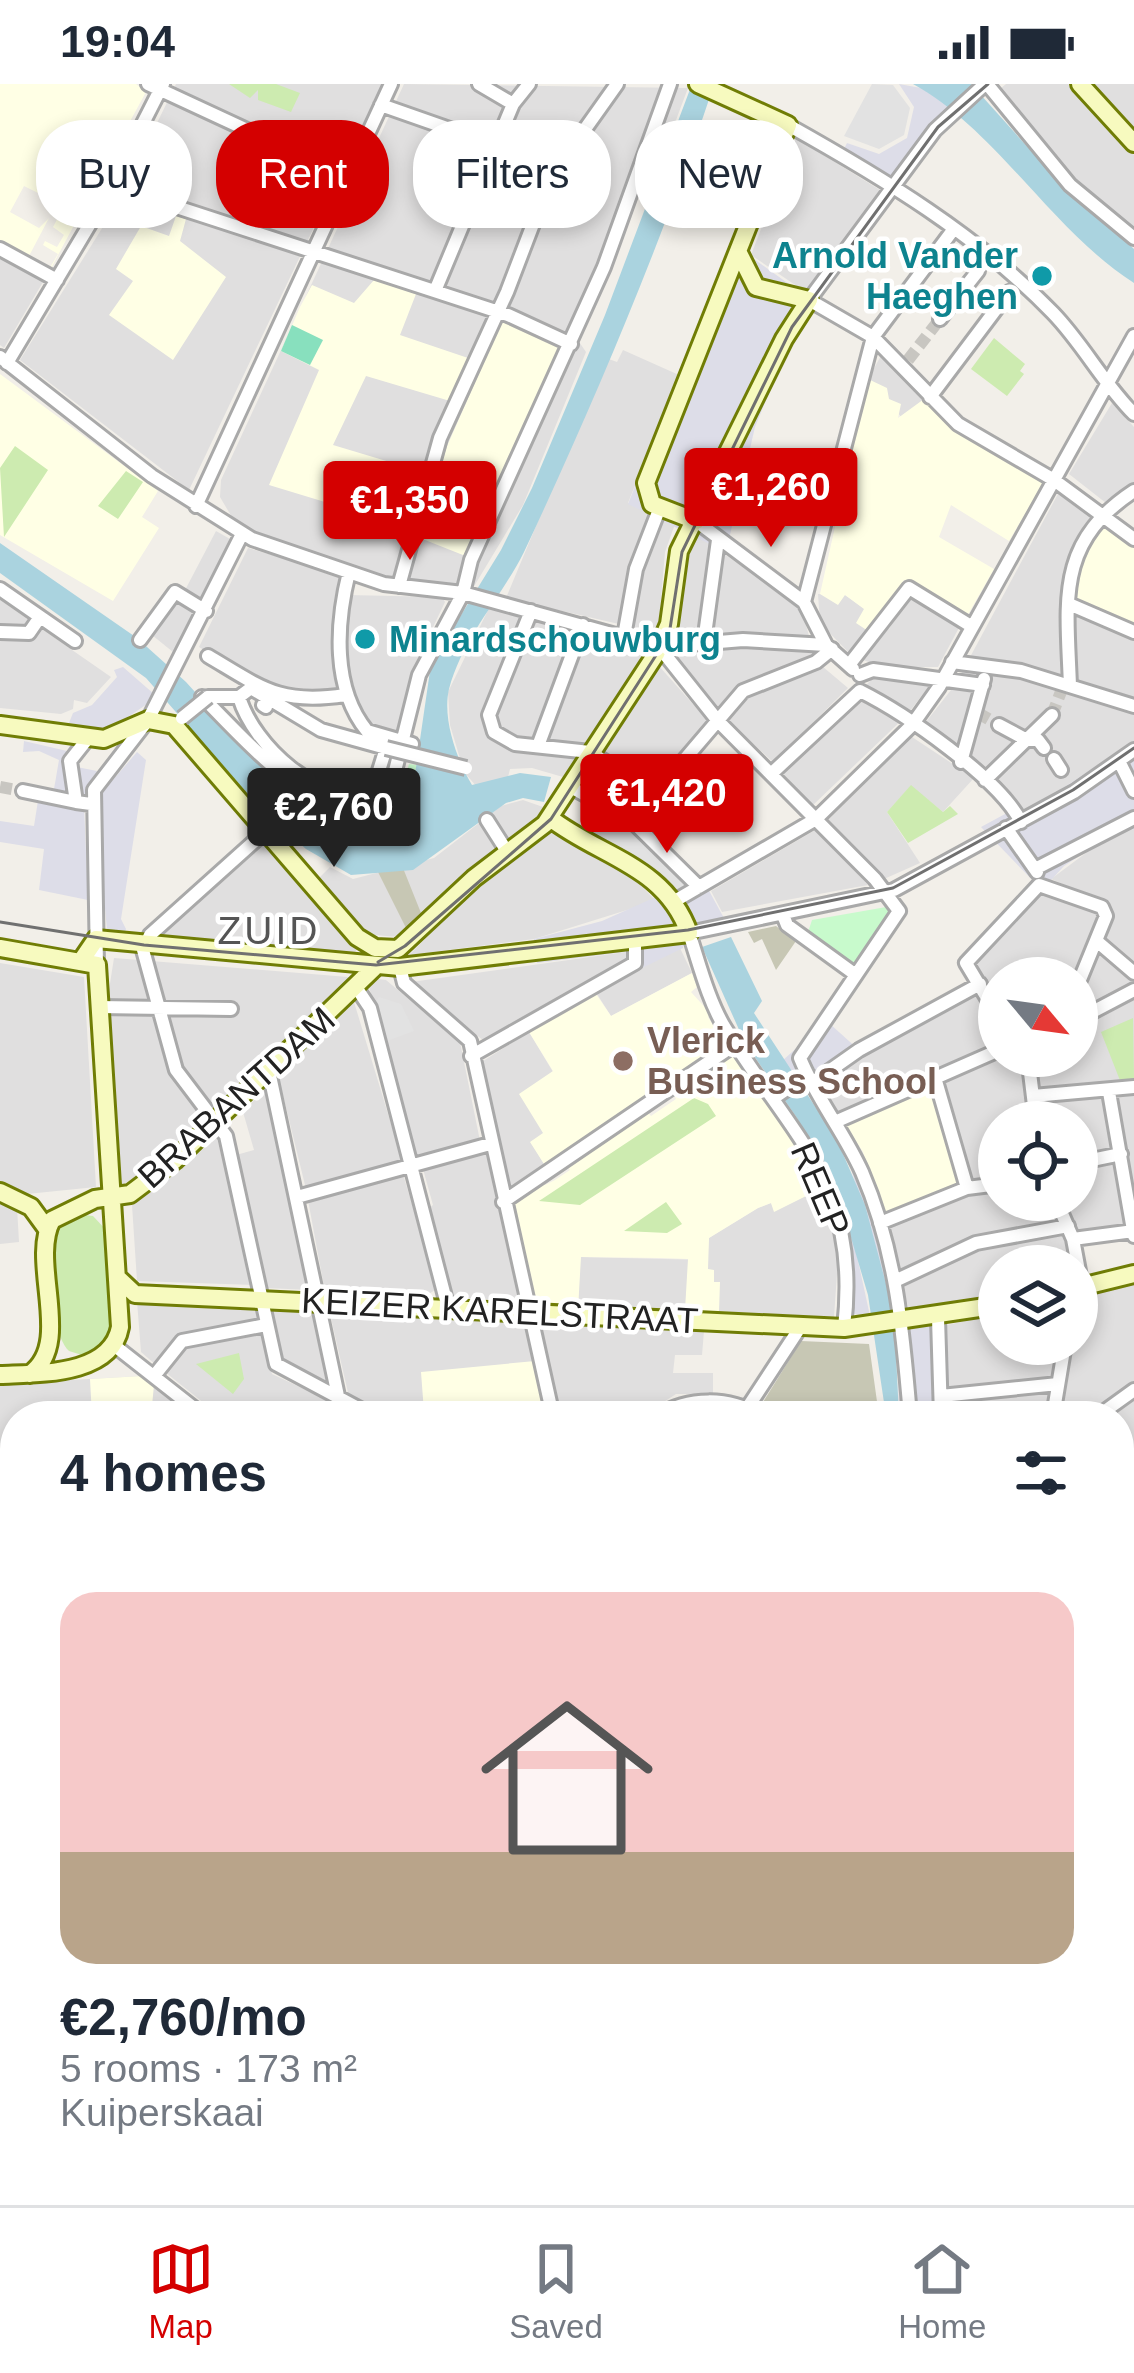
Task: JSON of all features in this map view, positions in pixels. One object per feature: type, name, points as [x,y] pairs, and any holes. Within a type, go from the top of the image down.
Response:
[{"type":"street","points":[[374,120],[391,84]]},
{"type":"street","points":[[479,84],[514,104]]},
{"type":"street","points":[[508,120],[530,84]]},
{"type":"street","points":[[399,586],[429,466],[559,162],[616,84]]},
{"type":"street","points":[[205,697],[298,787],[322,802],[357,809],[376,803],[391,788],[419,675],[468,594],[471,560],[572,344],[670,84]]},
{"type":"street","points":[[142,120],[157,86],[228,120]]},
{"type":"street","points":[[399,958],[550,818],[659,647],[669,625],[676,560],[784,338],[891,188],[954,111],[984,86],[1070,184],[1134,238]]},
{"type":"street","points":[[1084,86],[1133,141]]},
{"type":"street","points":[[714,88],[778,120]]},
{"type":"street","points":[[381,105],[424,120]]},
{"type":"street","points":[[803,133],[873,173],[953,230],[985,263],[1056,316],[1106,386],[1132,408]]},
{"type":"street","points":[[192,212],[434,291],[572,344]]},
{"type":"street","points":[[87,228],[4,360],[196,506],[242,534],[399,586],[468,594],[659,647],[704,642],[809,642],[829,647]]},
{"type":"street","points":[[196,506],[325,228]]},
{"type":"street","points":[[434,291],[462,228]]},
{"type":"street","points":[[749,228],[646,483],[648,500],[696,521],[804,602],[829,647],[911,725],[986,780],[1012,804],[1021,821]]},
{"type":"street","points":[[804,602],[873,337],[953,230]]},
{"type":"street","points":[[0,249],[57,280]]},
{"type":"street","points":[[740,253],[756,286],[808,299],[873,337],[905,364],[958,424],[1054,480],[1134,539]]},
{"type":"street","points":[[940,320],[985,263]]},
{"type":"street","points":[[930,397],[1014,286]]},
{"type":"street","points":[[675,905],[699,886],[816,819],[911,725],[941,683],[1134,336]]},
{"type":"street","points":[[1065,687],[1077,555],[1100,514],[1134,491]]},
{"type":"street","points":[[623,636],[636,569],[660,507]]},
{"type":"street","points":[[84,803],[148,720],[242,534]]},
{"type":"street","points":[[704,642],[718,540]]},
{"type":"street","points":[[349,572],[340,613],[345,695],[367,731],[406,742]]},
{"type":"street","points":[[772,773],[860,672],[909,588],[971,626]]},
{"type":"street","points":[[0,590],[75,641]]},
{"type":"street","points":[[140,640],[175,592],[206,611]]},
{"type":"street","points":[[1069,604],[1134,632]]},
{"type":"street","points":[[531,611],[489,715],[500,738],[590,752],[655,793]]},
{"type":"street","points":[[0,632],[29,633],[40,617]]},
{"type":"street","points":[[538,746],[583,625]]},
{"type":"street","points":[[659,647],[718,721],[899,911],[800,1058],[807,1079],[836,1122],[880,1223],[897,1280],[908,1401]]},
{"type":"street","points":[[632,821],[750,687],[816,662],[829,647]]},
{"type":"street","points":[[208,656],[247,682],[292,700],[345,695]]},
{"type":"street","points":[[952,662],[986,666],[1134,706]]},
{"type":"street","points":[[961,761],[986,666]]},
{"type":"street","points":[[860,672],[982,686]]},
{"type":"street","points":[[0,725],[113,738],[148,720],[178,722],[205,697],[250,688],[269,703],[327,729],[466,769]]},
{"type":"street","points":[[239,691],[242,723],[317,787],[371,793],[386,748]]},
{"type":"street","points":[[242,723],[269,703]]},
{"type":"street","points":[[986,780],[1052,715]]},
{"type":"street","points":[[178,722],[369,946],[399,958]]},
{"type":"street","points":[[999,725],[1038,740],[1053,759]]},
{"type":"street","points":[[88,737],[70,761],[84,803],[96,939],[89,963],[99,1007],[118,1278],[115,1346]]},
{"type":"street","points":[[96,939],[374,968],[399,958],[691,933],[885,893],[1021,821],[1134,750]]},
{"type":"street","points":[[1118,761],[1134,791]]},
{"type":"street","points":[[569,785],[632,821],[699,886]]},
{"type":"street","points":[[23,791],[84,803]]},
{"type":"street","points":[[550,818],[642,868],[675,905],[691,933]]},
{"type":"street","points":[[1037,868],[1134,818]]},
{"type":"street","points":[[487,820],[508,854]]},
{"type":"street","points":[[1006,828],[1037,868],[1040,885]]},
{"type":"street","points":[[143,947],[267,830]]},
{"type":"street","points":[[1040,885],[1102,907],[1106,916],[1092,957]]},
{"type":"street","points":[[978,981],[966,963],[1040,885]]},
{"type":"street","points":[[667,936],[677,924],[675,905]]},
{"type":"street","points":[[783,915],[798,934],[856,975]]},
{"type":"street","name":"REEP","points":[[691,933],[717,1013],[777,1096],[823,1173],[848,1252],[844,1328]]},
{"type":"street","points":[[471,1056],[635,963],[635,940]]},
{"type":"street","points":[[1099,943],[1134,973]]},
{"type":"street","points":[[143,947],[176,1070],[220,1121],[280,1369],[347,1401]]},
{"type":"street","points":[[0,948],[89,963]]},
{"type":"street","points":[[399,958],[404,983],[470,1041],[550,1401]]},
{"type":"street","name":"BRABANTDAM","points":[[71,1208],[130,1194],[220,1121],[374,968]]},
{"type":"street","points":[[777,1096],[978,985]]},
{"type":"street","points":[[356,987],[370,1008],[448,1308]]},
{"type":"street","points":[[1098,1009],[1134,990]]},
{"type":"street","points":[[99,1007],[230,1009]]},
{"type":"street","points":[[503,1202],[737,1043]]},
{"type":"street","points":[[836,1122],[978,1060]]},
{"type":"street","points":[[269,1071],[338,1396]]},
{"type":"street","points":[[1031,1077],[1034,1101]]},
{"type":"street","points":[[936,1081],[967,1188]]},
{"type":"street","points":[[1033,1096],[1134,1087]]},
{"type":"street","points":[[897,1280],[976,1243],[1134,1232],[1109,1091]]},
{"type":"street","points":[[297,1197],[490,1144]]},
{"type":"street","points":[[1098,1159],[1121,1154]]},
{"type":"street","points":[[880,1223],[978,1187]]},
{"type":"street","points":[[0,1192],[21,1200],[95,1210],[114,1230]]},
{"type":"street","points":[[21,1200],[47,1229],[49,1331],[44,1360],[30,1374]]},
{"type":"street","points":[[47,1229],[71,1208]]},
{"type":"street","points":[[1066,1221],[1073,1245]]},
{"type":"street","points":[[1098,1283],[1134,1274]]},
{"type":"street","points":[[118,1278],[135,1294],[120,1309]]},
{"type":"street","name":"KEIZER KARELSTRAAT","points":[[135,1294],[844,1328],[978,1309]]},
{"type":"street","points":[[938,1318],[940,1401]]},
{"type":"street","points":[[154,1376],[182,1341],[266,1325]]},
{"type":"street","points":[[757,1401],[801,1326]]},
{"type":"street","points":[[49,1331],[60,1352],[85,1362]]},
{"type":"street","points":[[0,1376],[85,1362],[115,1346]]},
{"type":"street","points":[[115,1346],[185,1401]]},
{"type":"street","points":[[1055,1401],[1061,1365]]},
{"type":"street","points":[[940,1396],[1058,1384]]},
{"type":"shaded area","points":[[0,84],[136,84],[146,92],[131,120],[36,120],[36,192],[24,186],[10,212],[44,228],[29,256],[48,271],[58,254],[43,245],[45,241],[57,247],[64,235],[54,228],[73,228],[49,272],[33,263],[34,260],[0,241]]},
{"type":"shaded area","points":[[176,84],[382,84],[365,120],[216,120],[216,228],[314,228],[189,490],[20,360],[102,228],[192,228],[192,120],[158,120]]},
{"type":"shaded area","points":[[404,84],[688,88],[676,120],[635,120],[635,186],[629,183],[573,333],[586,352],[523,505],[473,588],[383,577],[254,532],[233,519],[220,497],[221,480],[337,228],[389,228],[387,120]]},
{"type":"shaded area","points":[[872,84],[893,85],[910,108],[904,135],[879,149],[844,136]]},
{"type":"shaded area","points":[[899,84],[921,88],[946,104],[955,118],[901,188],[843,151],[847,143],[879,154],[907,138],[914,107]]},
{"type":"shaded area","points":[[1006,84],[1068,84],[1134,155],[1134,229],[1092,199],[1061,166],[1000,89]]},
{"type":"shaded area","points":[[1092,84],[1134,84],[1134,128],[1111,104]]},
{"type":"shaded area","points":[[803,142],[880,190],[807,293],[751,255],[761,228],[803,228]]},
{"type":"shaded area","points":[[140,228],[169,236],[172,228],[184,228],[180,241],[226,277],[173,360],[109,315],[133,281],[116,269]]},
{"type":"shaded area","points":[[730,249],[747,254],[817,304],[779,369],[755,427],[726,552],[628,504]]},
{"type":"shaded area","points":[[0,258],[43,282],[4,348],[0,345]]},
{"type":"shaded area","points":[[374,280],[416,294],[400,335],[468,358],[450,401],[366,376],[333,445],[423,472],[407,527],[269,485],[319,370],[281,351],[300,307],[312,285],[354,303]]},
{"type":"shaded area","points":[[504,317],[567,346],[468,557],[420,538],[447,446]]},
{"type":"shaded area","points":[[623,350],[679,375],[628,503],[675,524],[665,552],[658,633],[506,598],[606,358],[617,362]]},
{"type":"shaded area","points":[[882,354],[924,399],[903,419],[868,379]]},
{"type":"shaded area","points":[[0,374],[158,491],[142,517],[159,528],[113,601],[0,535]]},
{"type":"shaded area","points":[[868,379],[887,388],[889,399],[901,404],[898,418],[924,399],[952,426],[1045,480],[1009,541],[951,505],[939,537],[994,569],[966,618],[927,589],[904,580],[868,631],[856,623],[864,609],[845,595],[838,605],[820,594]]},
{"type":"shaded area","points":[[1112,403],[1134,427],[1134,485],[1106,503],[1069,474]]},
{"type":"shaded area","points":[[1059,492],[1134,546],[1134,741],[1027,812],[925,723],[955,685]]},
{"type":"shaded area","points":[[1101,521],[1134,547],[1134,627],[1074,601],[1078,569]]},
{"type":"shaded area","points":[[216,531],[230,539],[173,652],[147,631],[176,590],[183,594]]},
{"type":"shaded area","points":[[697,535],[801,607],[816,661],[848,688],[773,762],[717,711],[676,656],[684,570]]},
{"type":"shaded area","points":[[248,548],[345,576],[347,595],[442,597],[445,602],[414,667],[401,734],[370,729],[349,691],[304,693],[258,683],[199,647]]},
{"type":"shaded area","points":[[911,591],[961,624],[938,667],[882,667],[858,658],[881,625],[889,629]]},
{"type":"shaded area","points":[[818,594],[845,595],[865,609],[868,631],[852,656],[820,623]]},
{"type":"shaded area","points":[[0,600],[111,677],[87,703],[74,700],[73,709],[61,714],[0,708]]},
{"type":"shaded area","points":[[489,608],[646,652],[563,777],[532,768],[510,769],[508,777],[477,787],[464,772],[450,725],[448,692]]},
{"type":"shaded area","points":[[658,665],[709,722],[633,809],[581,780]]},
{"type":"shaded area","points":[[123,667],[154,694],[150,702],[109,730],[69,723],[73,713],[92,705],[117,677],[114,670]]},
{"type":"shaded area","points":[[873,678],[929,686],[907,715],[812,806],[781,771]]},
{"type":"shaded area","points":[[912,737],[974,778],[943,812],[911,786],[887,812],[920,863],[884,879],[828,820]]},
{"type":"shaded area","points":[[73,739],[86,746],[77,767],[97,771],[84,805],[88,900],[39,890],[44,849],[0,842],[0,821],[34,826],[40,788],[54,789],[59,760],[39,751],[23,752],[24,741],[67,751]]},
{"type":"shaded area","points":[[1134,741],[1134,829],[1096,839],[1098,844],[1064,866],[1042,890],[981,827],[1005,814],[1027,812]]},
{"type":"shaded area","points":[[137,752],[146,760],[121,919],[126,929],[123,938],[107,930],[97,820],[106,778],[112,781]]},
{"type":"shaded area","points":[[523,800],[543,807],[534,825],[448,889],[397,937],[364,934],[318,879],[330,867],[353,879],[434,858],[501,806]]},
{"type":"shaded area","points":[[602,807],[623,819],[689,888],[678,895],[637,859],[588,834]]},
{"type":"shaded area","points":[[817,829],[868,885],[722,912],[711,891]]},
{"type":"shaded area","points":[[1134,829],[1134,968],[1106,943],[1111,913],[1105,902],[1051,879],[1098,844],[1095,838]]},
{"type":"shaded area","points":[[550,832],[618,862],[656,901],[534,939],[409,955],[491,874]]},
{"type":"shaded area","points":[[265,843],[357,949],[354,954],[163,938],[162,934]]},
{"type":"shaded area","points":[[403,868],[421,913],[406,928],[378,872]]},
{"type":"shaded area","points":[[707,887],[725,920],[691,926],[682,905]]},
{"type":"shaded area","points":[[1042,892],[1099,913],[1092,939],[1134,981],[1098,1002],[1098,957],[980,957]]},
{"type":"shaded area","points":[[658,896],[671,904],[684,933],[683,948],[638,970],[625,952],[537,963],[534,939],[602,921]]},
{"type":"shaded area","points":[[776,926],[796,941],[776,970],[762,939],[754,943],[748,932]]},
{"type":"shaded area","points":[[679,946],[692,973],[611,1016],[597,994]]},
{"type":"shaded area","points":[[626,952],[628,959],[484,1041],[411,982]]},
{"type":"shaded area","points":[[114,958],[348,977],[350,981],[163,1160],[122,1185],[108,996]]},
{"type":"shaded area","points":[[0,963],[84,977],[96,1187],[27,1194],[17,1207],[19,1242],[0,1244]]},
{"type":"shaded area","name":"Vlerick Business School","points":[[692,973],[697,987],[691,992],[711,1014],[708,1017],[725,1045],[544,1164],[530,1142],[543,1133],[519,1094],[553,1071],[529,1032],[596,994],[611,1016]]},
{"type":"shaded area","points":[[378,979],[386,980],[460,1042],[480,1141],[417,1158],[369,987]]},
{"type":"shaded area","points":[[978,989],[978,1055],[837,1114],[821,1080]]},
{"type":"shaded area","points":[[379,997],[401,1004],[414,1031],[384,1042],[374,1005]]},
{"type":"shaded area","points":[[1134,998],[1134,1225],[1078,1235],[1073,1221],[1098,1221],[1098,1101],[1038,1101],[1036,1077],[1098,1077],[1098,1016]]},
{"type":"shaded area","points":[[354,1002],[402,1160],[306,1189],[278,1075]]},
{"type":"shaded area","points":[[820,1015],[859,1050],[812,1084],[860,1169],[897,1280],[894,1314],[851,1169],[808,1087],[782,1061],[801,1044]]},
{"type":"shaded area","points":[[529,1032],[553,1072],[544,1133],[531,1142],[544,1164],[511,1186],[480,1063]]},
{"type":"shaded area","points":[[735,1052],[817,1176],[818,1190],[774,1212],[771,1203],[758,1208],[709,1238],[708,1269],[714,1270],[714,1282],[720,1282],[719,1312],[685,1310],[688,1259],[661,1258],[581,1257],[578,1309],[537,1307],[515,1204],[518,1195],[541,1180],[545,1185],[555,1180],[570,1170],[566,1163],[645,1109],[651,1116],[676,1099],[672,1091]]},
{"type":"shaded area","points":[[978,1066],[978,1077],[1025,1077],[1027,1101],[978,1101],[978,1221],[1060,1221],[1067,1245],[978,1245],[978,1300],[909,1310],[888,1228],[942,1082]]},
{"type":"shaded area","points":[[935,1088],[963,1185],[884,1215],[863,1152],[845,1124]]},
{"type":"shaded area","points":[[263,1091],[268,1093],[310,1290],[266,1288],[236,1155],[254,1150],[243,1112]]},
{"type":"shaded area","points":[[779,1095],[827,1168],[852,1233],[870,1316],[846,1313],[841,1220]]},
{"type":"shaded area","points":[[217,1138],[254,1285],[137,1281],[132,1205]]},
{"type":"shaded area","points":[[486,1153],[522,1301],[452,1298],[428,1209],[433,1205],[423,1169]]},
{"type":"shaded area","points":[[403,1174],[437,1289],[425,1296],[325,1292],[308,1200]]},
{"type":"shaded area","points":[[818,1190],[839,1246],[834,1317],[578,1304],[580,1257],[707,1260],[709,1238],[758,1208],[771,1203],[775,1211]]},
{"type":"shaded area","points":[[1134,1284],[1134,1401],[950,1401],[947,1325],[978,1318],[978,1365],[1098,1365],[1098,1291]]},
{"type":"shaded area","points":[[137,1301],[257,1308],[261,1319],[178,1337],[156,1365],[141,1352]]},
{"type":"shaded area","points":[[271,1309],[316,1311],[334,1386],[283,1363]]},
{"type":"shaded area","points":[[330,1314],[527,1322],[543,1401],[358,1401],[349,1397]]},
{"type":"shaded area","points":[[539,1322],[704,1331],[702,1355],[675,1355],[673,1373],[713,1373],[713,1394],[676,1394],[665,1401],[555,1401]]},
{"type":"shaded area","points":[[947,1322],[950,1401],[899,1401],[897,1332]]},
{"type":"shaded area","points":[[261,1330],[272,1374],[330,1401],[201,1401],[165,1372],[185,1346]]},
{"type":"shaded area","points":[[801,1341],[869,1344],[877,1401],[764,1401]]},
{"type":"shaded area","points":[[535,1361],[543,1401],[423,1401],[421,1372]]},
{"type":"shaded area","points":[[142,1376],[173,1401],[0,1401],[0,1384]]},
{"type":"shaded area","points":[[142,1376],[154,1385],[152,1401],[91,1401],[90,1379]]},
{"type":"green space","points":[[229,84],[276,84],[300,93],[291,112],[258,100],[258,90],[250,98]]},
{"type":"green space","points":[[292,325],[323,340],[310,365],[281,351]]},
{"type":"green space","points":[[994,338],[1025,364],[1020,371],[1024,374],[1007,396],[971,369]]},
{"type":"green space","points":[[15,446],[48,470],[4,537],[0,468]]},
{"type":"green space","points":[[126,471],[143,482],[118,519],[98,506]]},
{"type":"green space","points":[[409,764],[417,765],[415,780],[396,815],[374,829],[345,832],[348,820],[331,814],[357,811],[390,797]]},
{"type":"green space","points":[[911,785],[943,812],[950,806],[958,814],[908,843],[887,812]]},
{"type":"green space","points":[[892,906],[855,967],[807,935],[812,920]]},
{"type":"green space","points":[[1133,1018],[1134,1080],[1121,1083],[1101,1032]]},
{"type":"green space","points":[[694,1098],[708,1104],[716,1116],[580,1205],[539,1201]]},
{"type":"green space","points":[[666,1202],[682,1224],[667,1233],[624,1231]]},
{"type":"green space","points":[[77,1214],[93,1216],[108,1232],[112,1335],[85,1356],[69,1351],[63,1342],[50,1282],[52,1235],[60,1223]]},
{"type":"green space","points":[[239,1353],[244,1379],[233,1394],[196,1364]]},
{"type":"water","points":[[692,84],[714,84],[702,120],[678,120]]},
{"type":"water","points":[[913,84],[971,84],[1050,172],[1134,249],[1134,283],[1076,236],[972,127]]},
{"type":"water","points":[[638,228],[662,228],[524,552],[463,652],[449,689],[452,739],[472,785],[520,773],[551,777],[544,802],[523,798],[506,803],[413,870],[351,875],[306,849],[262,810],[146,678],[0,573],[0,543],[137,638],[186,682],[270,775],[314,813],[345,832],[368,832],[387,824],[413,788],[431,664],[501,550],[532,488]]},
{"type":"water","points":[[731,937],[762,1001],[754,1013],[837,1140],[865,1205],[894,1314],[898,1401],[884,1401],[868,1295],[839,1197],[797,1118],[745,1043],[702,947]]},
{"type":"tunnel","points":[[908,360],[940,319]]},
{"type":"tunnel","points":[[1052,715],[1062,689]]},
{"type":"tunnel","points":[[978,713],[999,725]]},
{"type":"tunnel","points":[[0,787],[23,791]]},
{"type":"tram line","points":[[378,962],[405,946],[551,819],[669,635],[682,552],[792,327],[938,127],[988,84]]},
{"type":"tram line","points":[[0,922],[144,945],[376,965],[688,930],[893,888],[1073,790],[1134,748]]},
{"type":"place","name":"Arnold Vander Haeghen","points":[[1042,276]]},
{"type":"place","name":"Minardschouwburg","points":[[365,639]]},
{"type":"place","name":"Vlerick Business School","points":[[623,1061]]},
{"type":"district","name":"ZUID","points":[[269,930]]}]
